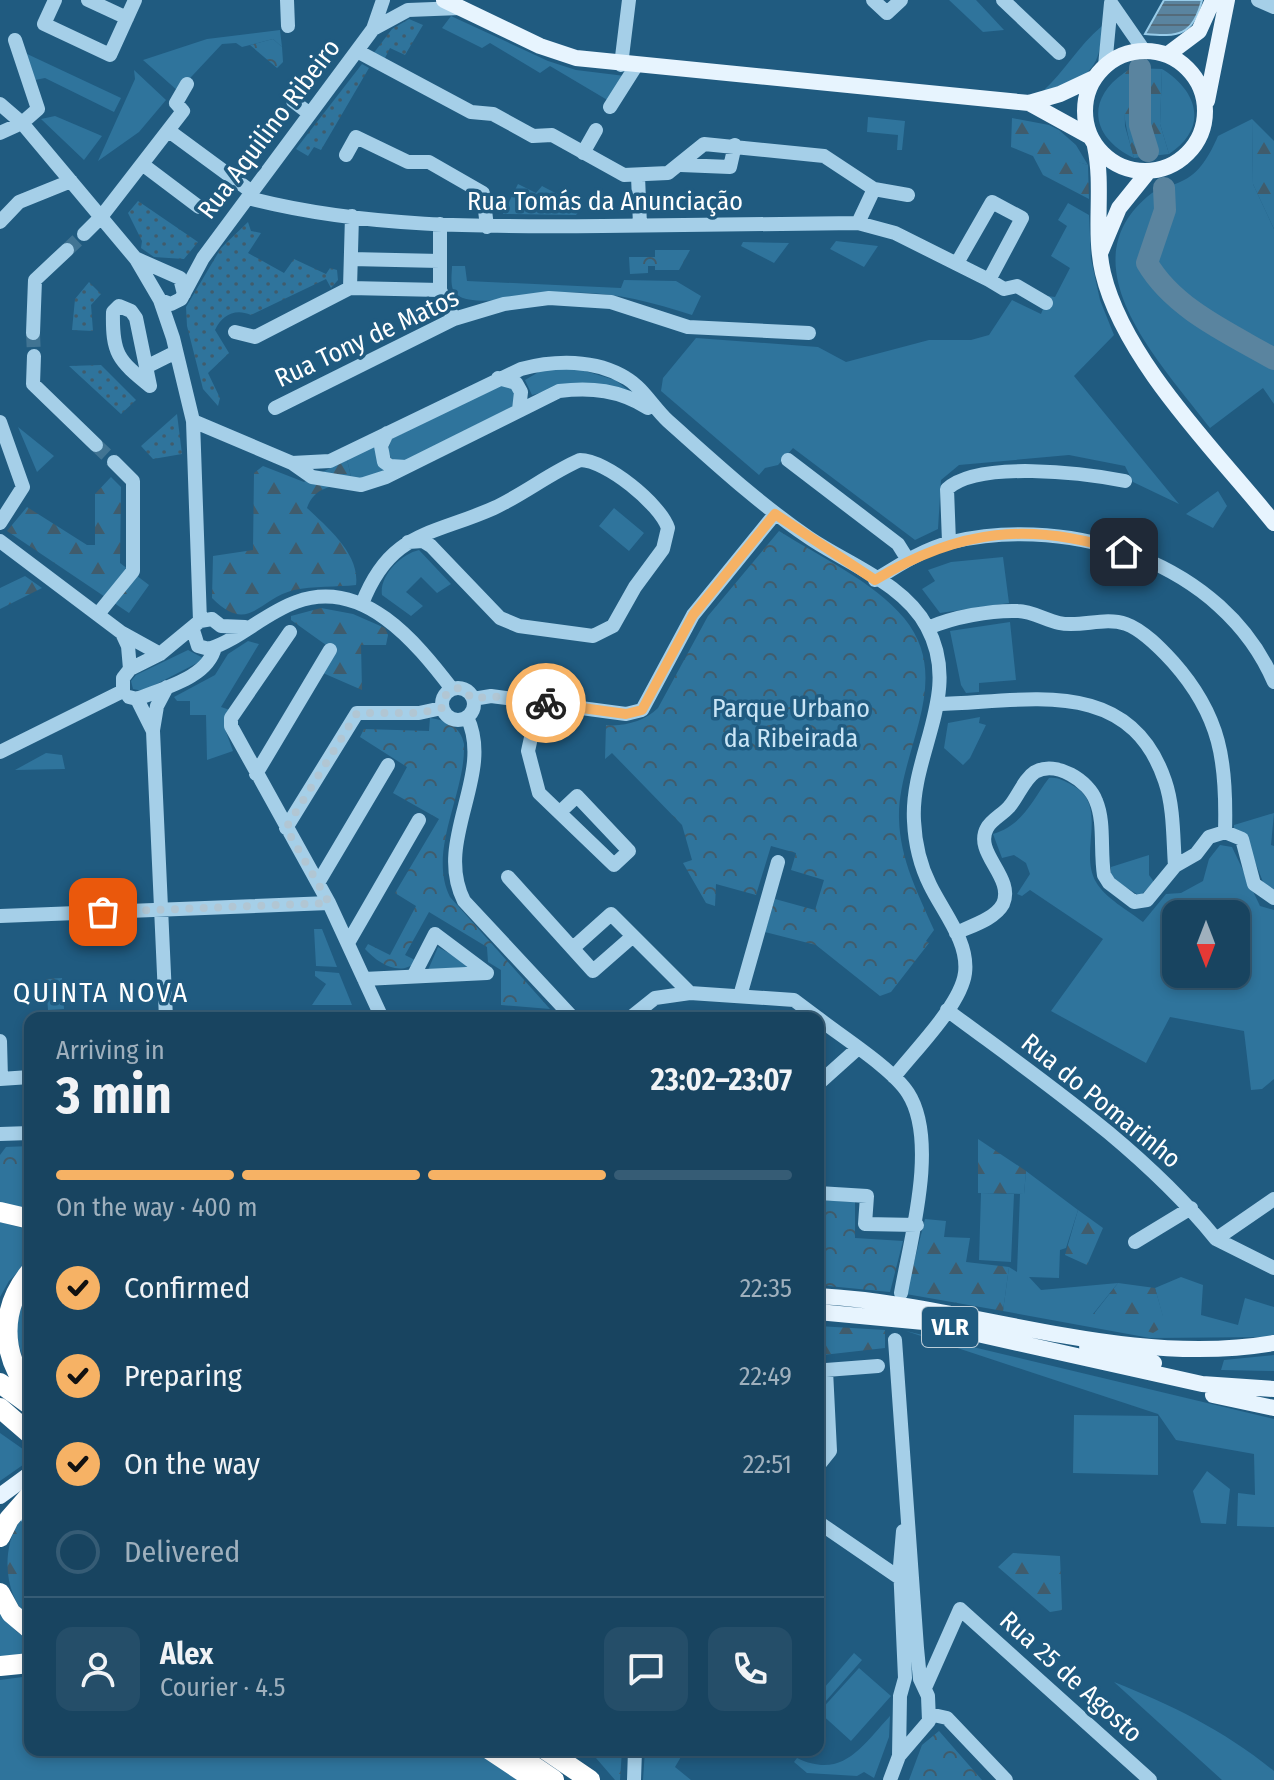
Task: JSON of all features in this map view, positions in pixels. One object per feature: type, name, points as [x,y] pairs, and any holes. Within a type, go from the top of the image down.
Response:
[{"type":"highway","points":[[0,1212],[24,1218]]},
{"type":"highway","points":[[24,1280],[9,1300],[4,1332],[12,1364],[24,1382]]},
{"type":"highway","points":[[0,1383],[24,1401]]},
{"type":"highway","points":[[0,1408],[24,1429]]},
{"type":"highway","points":[[0,1424],[24,1432]]},
{"type":"highway","points":[[0,1537],[9,1519],[24,1502]]},
{"type":"highway","points":[[0,1593],[11,1613],[24,1624]]},
{"type":"highway","points":[[0,1666],[24,1664]]},
{"type":"highway","points":[[499,1756],[535,1780]]},
{"type":"highway","points":[[519,1756],[554,1780]]},
{"type":"highway","points":[[555,1756],[590,1780]]},
{"type":"highway","points":[[568,1756],[598,1780]]},
{"type":"main road","points":[[444,0],[558,54],[628,65],[1029,103],[1060,94],[1127,53],[1167,55],[1195,77],[1205,111]]},
{"type":"main road","points":[[1167,55],[1196,35],[1210,13],[1213,0]]},
{"type":"main road","points":[[1029,103],[1092,141],[1109,160],[1127,169],[1148,172],[1166,168],[1195,146],[1203,129],[1227,0]]},
{"type":"main road","points":[[1100,72],[1086,96],[1084,116],[1101,181],[1096,227],[1113,306],[1141,360],[1274,523]]},
{"type":"main road","points":[[1100,253],[1119,208],[1148,172]]},
{"type":"main road","name":"VLR","points":[[824,1297],[946,1311]]},
{"type":"main road","points":[[946,1311],[1134,1343],[1205,1347],[1274,1343]]},
{"type":"main road","points":[[946,1311],[1186,1370],[1274,1378]]},
{"type":"main road","name":"VLR","points":[[824,1313],[924,1322],[1080,1358]]},
{"type":"main road","points":[[1080,1358],[1202,1384],[1274,1389]]},
{"type":"main road","points":[[1080,1358],[1168,1384],[1274,1408]]},
{"type":"main road","points":[[0,1496],[24,1478]]},
{"type":"main road","points":[[0,1509],[24,1491]]},
{"type":"street","points":[[55,0],[44,24],[110,55],[135,0]]},
{"type":"street","points":[[88,0],[127,18]]},
{"type":"street","points":[[287,0],[288,26]]},
{"type":"street","points":[[390,17],[397,0]]},
{"type":"street","points":[[610,107],[628,65],[629,0]]},
{"type":"street","points":[[873,0],[887,13],[901,0]]},
{"type":"street","points":[[1003,0],[1059,53]]},
{"type":"street","points":[[1258,0],[1274,7]]},
{"type":"street","name":"Rua Aquilino Ribeiro","points":[[175,345],[183,296],[203,258],[373,29],[382,1]]},
{"type":"street","points":[[1110,1],[1145,52]]},
{"type":"street","points":[[1100,72],[1110,1]]},
{"type":"street","name":"Rua Aquilino Ribeiro","points":[[373,29],[390,17],[408,10],[462,8]]},
{"type":"street","points":[[0,133],[22,123],[38,109],[15,40]]},
{"type":"street","points":[[357,51],[471,112],[493,114],[533,136],[552,135],[624,175],[668,173],[704,144],[735,145],[824,156],[874,189],[908,195]]},
{"type":"street","points":[[84,234],[101,217],[183,111],[176,103],[187,84]]},
{"type":"street","points":[[293,101],[310,114]]},
{"type":"street","name":"Rua Aquilino Ribeiro","points":[[0,104],[22,123],[136,259],[158,294],[175,345],[193,421],[196,625]]},
{"type":"street","points":[[583,153],[596,130]]},
{"type":"street","points":[[169,131],[250,195]]},
{"type":"street","points":[[346,155],[356,137],[408,162],[429,162],[483,193],[487,227]]},
{"type":"street","points":[[681,165],[730,167],[735,145]]},
{"type":"street","points":[[142,164],[199,207]]},
{"type":"street","points":[[638,176],[640,225]]},
{"type":"street","points":[[0,222],[19,202],[71,181]]},
{"type":"street","points":[[858,223],[874,189]]},
{"type":"street","name":"Rua Tomás da Anunciação","points":[[250,195],[291,209],[487,227],[858,223],[895,233],[991,276],[1004,289],[1017,286],[1046,303]]},
{"type":"street","points":[[957,263],[992,202],[1022,218],[991,276]]},
{"type":"street","points":[[350,288],[352,216]]},
{"type":"street","points":[[440,224],[440,290],[454,319]]},
{"type":"street","points":[[33,333],[35,280],[67,250]]},
{"type":"street","name":"Rua Aquilino Ribeiro","points":[[173,275],[203,258]]},
{"type":"street","points":[[136,259],[173,275],[184,283],[183,296],[171,304],[158,294],[160,279],[173,275]]},
{"type":"street","points":[[351,259],[440,261]]},
{"type":"street","points":[[235,332],[255,337],[350,288],[440,290]]},
{"type":"street","name":"Rua Tony de Matos","points":[[275,408],[454,319],[504,304],[549,298],[611,302],[688,327],[809,333]]},
{"type":"street","points":[[119,306],[133,313],[146,367],[150,386],[116,354],[114,308],[119,306]]},
{"type":"street","points":[[146,367],[175,345]]},
{"type":"street","points":[[34,356],[33,384],[96,445]]},
{"type":"street","points":[[292,463],[330,461],[498,378],[542,364],[587,363],[627,378],[666,419],[775,514],[904,597],[928,628],[939,665],[938,704],[913,817],[922,867],[956,933],[965,958],[965,974],[961,989],[947,1010],[894,1077]]},
{"type":"street","points":[[498,378],[516,383],[521,392],[519,410]]},
{"type":"street","points":[[193,421],[292,463],[312,477],[344,484],[378,480],[559,391],[589,387],[636,400],[666,419]]},
{"type":"street","points":[[0,422],[23,487],[0,523]]},
{"type":"street","points":[[387,433],[381,446],[384,462],[390,466],[406,467]]},
{"type":"street","points":[[362,604],[381,565],[408,542],[494,508],[580,460],[591,460],[609,469],[658,511],[668,528],[663,549],[635,587],[613,626],[593,636],[519,626],[500,618],[431,546],[423,541],[408,542]]},
{"type":"street","points":[[788,460],[898,544],[908,560]]},
{"type":"street","points":[[98,614],[129,578],[134,562],[133,481],[114,462]]},
{"type":"street","points":[[949,542],[947,489],[958,479],[1013,472],[1077,471],[1125,481]]},
{"type":"street","points":[[473,699],[491,696],[626,714],[642,710],[693,615],[775,514]]},
{"type":"street","points":[[875,580],[908,560],[949,542],[1010,535],[1055,536],[1095,542],[1153,561],[1211,598],[1262,654],[1274,682]]},
{"type":"street","points":[[0,541],[122,633],[160,654]]},
{"type":"street","points":[[196,625],[198,646],[217,645],[297,601],[338,598],[362,604],[385,616],[404,633],[452,689],[469,692],[473,709],[467,717],[457,720],[448,716],[442,708],[444,697],[452,689]]},
{"type":"street","points":[[928,628],[944,621],[1020,610],[1066,624],[1117,621],[1130,625],[1164,651],[1198,692],[1217,732],[1227,780],[1225,832]]},
{"type":"street","points":[[153,731],[123,678],[130,669],[160,654],[196,625],[212,619],[221,626],[248,627]]},
{"type":"street","points":[[0,752],[130,695],[167,687],[203,669],[212,659],[221,626]]},
{"type":"street","points":[[290,632],[231,718],[234,736],[329,903],[379,1012]]},
{"type":"street","points":[[122,633],[128,646],[130,669]]},
{"type":"street","points":[[256,774],[330,650]]},
{"type":"street","points":[[166,1012],[153,731],[157,706],[167,687]]},
{"type":"street","points":[[938,704],[1077,700],[1132,727],[1154,755],[1166,782],[1175,866]]},
{"type":"street","points":[[539,702],[528,751],[539,793],[614,865],[629,851],[577,796],[560,812]]},
{"type":"street","points":[[286,828],[357,713],[419,713],[442,708]]},
{"type":"street","points":[[467,717],[475,745],[454,858],[457,887],[464,901],[567,1012]]},
{"type":"street","points":[[318,883],[388,765]]},
{"type":"street","points":[[956,933],[988,918],[1004,903],[1003,881],[984,838],[987,828],[1015,800],[1033,773],[1040,770],[1068,774],[1090,790],[1099,814],[1104,875],[1109,883],[1134,902],[1147,900],[1175,866],[1196,854],[1209,837],[1225,832],[1242,839],[1254,884],[1274,898]]},
{"type":"street","points":[[348,943],[419,820]]},
{"type":"street","points":[[740,996],[778,862]]},
{"type":"street","points":[[508,877],[593,971],[633,936]]},
{"type":"street","points":[[0,916],[329,903]]},
{"type":"street","points":[[573,948],[611,914],[690,993]]},
{"type":"street","points":[[364,979],[487,973],[435,934],[414,975]]},
{"type":"street","points":[[638,1012],[655,998],[690,993],[794,1000],[810,1012]]},
{"type":"street","name":"Rua do Pomarinho","points":[[947,1010],[1142,1160],[1191,1208],[1216,1239],[1274,1268]]},
{"type":"street","points":[[824,1023],[894,1077],[909,1094],[920,1131],[917,1225],[901,1293]]},
{"type":"street","points":[[0,1041],[1,1079],[24,1077]]},
{"type":"street","points":[[824,1079],[857,1049]]},
{"type":"street","points":[[0,1134],[24,1133]]},
{"type":"street","points":[[824,1193],[867,1196],[865,1224],[917,1225]]},
{"type":"street","points":[[1216,1239],[1274,1199]]},
{"type":"street","points":[[1135,1242],[1191,1208]]},
{"type":"street","points":[[895,1340],[903,1531],[901,1577],[910,1648],[929,1714],[923,1730],[899,1756]]},
{"type":"street","points":[[824,1412],[826,1370],[878,1366]]},
{"type":"street","points":[[824,1436],[830,1451],[824,1458]]},
{"type":"street","points":[[824,1526],[901,1577],[913,1590]]},
{"type":"street","points":[[869,1555],[890,1551],[903,1531]]},
{"type":"street","points":[[890,1780],[899,1756],[902,1691],[910,1648],[913,1590],[903,1531]]},
{"type":"street","name":"Rua 25 de Agosto","points":[[940,1654],[960,1609],[1150,1780]]},
{"type":"street","points":[[910,1648],[940,1654],[923,1687]]},
{"type":"street","points":[[902,1691],[909,1685],[923,1687]]},
{"type":"street","points":[[929,1714],[947,1718],[1006,1780]]},
{"type":"street","points":[[900,1719],[909,1732],[923,1730]]},
{"type":"street","points":[[634,1780],[635,1756]]},
{"type":"green space","points":[[949,0],[976,0],[1004,30],[983,32]]},
{"type":"green space","points":[[451,16],[548,61],[576,70],[625,76],[609,101],[550,66],[540,73],[490,43],[482,48],[442,28]]},
{"type":"green space","points":[[409,19],[423,25],[405,55],[390,48],[384,60],[373,54],[392,29]]},
{"type":"green space","points":[[1102,26],[1094,65],[1079,78],[1042,92],[1086,42]]},
{"type":"green space","points":[[280,30],[282,47],[273,39],[242,47],[236,43],[222,44],[178,91],[143,60],[207,39]]},
{"type":"green space","points":[[273,39],[282,47],[283,62],[277,68],[250,45]]},
{"type":"green space","points":[[25,53],[121,98],[114,112],[45,78],[35,80]]},
{"type":"green space","points":[[362,64],[369,68],[321,150],[314,147],[308,156],[296,149]]},
{"type":"green space","points":[[1131,68],[1162,69],[1160,124],[1169,154],[1134,158],[1123,105],[1124,73]]},
{"type":"green space","points":[[1162,69],[1184,88],[1194,110],[1190,133],[1169,154],[1160,124]]},
{"type":"green space","points":[[134,70],[166,100],[139,132],[98,161],[135,79]]},
{"type":"green space","points":[[1124,73],[1125,126],[1134,158],[1110,141],[1099,119],[1103,95]]},
{"type":"green space","points":[[55,116],[102,136],[84,160],[41,119]]},
{"type":"green space","points":[[868,117],[905,121],[902,150],[897,150],[898,135],[867,132]]},
{"type":"green space","points":[[1012,118],[1059,130],[1066,154],[1088,165],[1089,199],[1043,175],[1033,156],[1011,147]]},
{"type":"green space","points":[[1252,119],[1253,184],[1274,229],[1274,404],[1263,388],[1210,428],[1168,375],[1129,313],[1118,282],[1116,250],[1126,221],[1152,193],[1193,174],[1208,156],[1218,136]]},
{"type":"green space","points":[[1252,119],[1274,141],[1274,229],[1253,184]]},
{"type":"green space","points":[[1059,130],[1076,145],[1088,165],[1067,159],[1059,147]]},
{"type":"green space","points":[[518,184],[536,193],[542,186],[582,207],[576,215],[503,214]]},
{"type":"green space","points":[[138,201],[198,242],[184,259],[154,257],[141,248],[142,241],[128,213]]},
{"type":"green space","points":[[1068,203],[1089,215],[1091,259],[1100,300],[1114,335],[1074,376],[1179,504],[1133,482],[1125,466],[1069,455],[959,465],[941,480],[938,529],[915,540],[793,448],[778,465],[765,468],[759,475],[661,391],[663,378],[696,338],[818,347],[846,362],[929,340],[971,340],[989,335],[1012,300],[1041,314],[1048,296],[1055,297],[1070,268],[1051,256],[1067,226],[1058,220]]},
{"type":"green space","points":[[248,222],[251,231],[261,233],[248,253],[284,273],[294,259],[326,274],[330,268],[337,270],[338,280],[331,288],[326,279],[251,315],[234,313],[221,320],[215,330],[229,353],[208,373],[220,398],[218,406],[203,389],[187,326],[186,307],[221,248]]},
{"type":"green space","points":[[836,241],[878,246],[864,267],[830,249]]},
{"type":"green space","points":[[743,242],[789,243],[774,263],[741,246]]},
{"type":"green space","points":[[655,250],[690,250],[679,270],[655,270],[655,266],[648,266],[648,273],[630,274],[629,257],[655,257]]},
{"type":"green space","points":[[452,266],[465,266],[467,281],[621,288],[624,280],[676,281],[701,296],[692,315],[643,301],[594,293],[560,293],[507,300],[466,299],[454,292]]},
{"type":"green space","points":[[89,282],[101,294],[91,305],[93,331],[72,330],[75,299]]},
{"type":"green space","points":[[101,365],[136,400],[121,414],[69,366]]},
{"type":"green space","points":[[575,368],[615,380],[636,396],[573,384],[532,395],[525,380],[542,370]]},
{"type":"green space","points":[[500,385],[513,386],[516,405],[406,463],[393,462],[388,451],[391,439]]},
{"type":"green space","points":[[177,414],[182,454],[153,459],[141,446]]},
{"type":"green space","points":[[18,427],[54,456],[37,472]]},
{"type":"green space","points":[[374,447],[387,472],[352,482],[347,459]]},
{"type":"green space","points":[[347,459],[352,482],[319,492],[307,508],[348,552],[356,574],[356,585],[294,590],[245,614],[235,614],[212,598],[213,556],[253,550],[254,473],[263,466],[304,482]]},
{"type":"green space","points":[[111,477],[121,487],[120,563],[149,585],[129,613],[7,531],[27,507],[87,545],[95,545],[95,494]]},
{"type":"green space","points":[[1218,491],[1227,506],[1213,528],[1186,514]]},
{"type":"green space","points":[[614,508],[644,533],[629,551],[599,526]]},
{"type":"green space","name":"Parque Urbano da Ribeirada","points":[[779,531],[862,581],[891,605],[904,618],[919,642],[925,667],[925,692],[906,768],[899,819],[906,862],[934,930],[926,941],[929,943],[891,992],[880,996],[816,945],[765,932],[775,899],[815,910],[824,880],[791,870],[796,853],[771,846],[756,895],[716,884],[715,906],[706,903],[683,863],[692,860],[682,825],[612,753],[605,759],[606,725],[634,722],[658,708],[708,616]]},
{"type":"green space","points":[[419,550],[451,584],[437,593],[421,577],[406,592],[423,606],[411,616],[382,595],[382,588],[393,567],[405,556]]},
{"type":"green space","points":[[1003,557],[1009,603],[940,613],[922,589],[935,581],[928,570],[951,562]]},
{"type":"green space","points":[[25,576],[42,588],[0,609],[0,588]]},
{"type":"green space","points":[[321,608],[353,614],[385,628],[388,635],[386,645],[361,645],[362,690],[323,673],[333,650],[291,620],[291,616]]},
{"type":"green space","points":[[1010,622],[1016,680],[979,683],[979,692],[966,693],[961,685],[950,631]]},
{"type":"green space","points":[[248,641],[259,644],[221,707],[230,710],[225,729],[233,751],[207,760],[206,715],[190,715],[190,701],[177,701],[174,697],[215,675],[228,654]]},
{"type":"green space","points":[[188,650],[205,659],[143,691],[133,689],[131,681],[136,675]]},
{"type":"green space","points":[[980,717],[979,723],[986,725],[970,758],[963,765],[944,748],[948,723]]},
{"type":"green space","points":[[430,718],[452,725],[460,733],[464,744],[443,861],[444,879],[450,897],[550,1009],[501,1005],[501,970],[488,962],[487,947],[429,912],[405,955],[417,961],[410,966],[390,967],[365,949],[368,944],[390,955],[416,906],[395,893],[439,819],[393,793],[407,767],[360,737],[364,729],[429,731]]},
{"type":"green space","points":[[46,753],[62,755],[65,769],[15,770]]},
{"type":"green space","points":[[1049,778],[1072,785],[1083,794],[1092,817],[1090,857],[1096,882],[1111,899],[1143,922],[1166,894],[1181,893],[1203,881],[1209,859],[1220,845],[1232,847],[1260,906],[1274,910],[1274,1079],[1262,1089],[1251,1090],[1244,1031],[1170,1017],[1146,1063],[1051,1011],[1103,939],[1030,890],[1022,896],[1017,894],[1030,874],[1026,863],[1014,855],[1002,858],[993,834],[1012,825]]},
{"type":"green space","points":[[1274,813],[1271,845],[1274,846],[1274,891],[1265,887],[1246,839],[1234,829],[1234,825]]},
{"type":"green space","points":[[1149,855],[1149,875],[1154,882],[1140,896],[1111,878],[1111,867]]},
{"type":"green space","points":[[314,929],[322,929],[337,967],[316,966]]},
{"type":"green space","points":[[438,947],[467,963],[468,967],[428,970]]},
{"type":"green space","points":[[315,971],[339,973],[352,1005],[312,1005],[326,984],[315,976]]},
{"type":"green space","points":[[62,978],[64,1009],[48,1010],[46,979]]},
{"type":"green space","points":[[978,1139],[1026,1171],[1024,1194],[978,1193]]},
{"type":"green space","points":[[24,1146],[24,1173],[0,1166],[0,1155],[6,1147]]},
{"type":"green space","points":[[0,1165],[24,1172],[24,1211],[0,1205]]},
{"type":"green space","points":[[1026,1171],[1078,1210],[1066,1248],[1060,1250],[1059,1278],[1029,1277],[1041,1290],[1118,1283],[1093,1314],[1163,1317],[1155,1288],[1181,1277],[1203,1285],[1201,1315],[1238,1325],[1245,1298],[1274,1307],[1274,1337],[1150,1338],[1003,1311],[1009,1267],[1017,1272],[1020,1194],[1024,1194]]},
{"type":"green space","points":[[981,1193],[1014,1194],[1011,1262],[979,1260]]},
{"type":"green space","points":[[824,1200],[855,1202],[855,1238],[903,1241],[890,1292],[824,1286]]},
{"type":"green space","points":[[1078,1210],[1103,1228],[1087,1265],[1065,1255]]},
{"type":"green space","points":[[925,1219],[946,1221],[944,1237],[970,1238],[966,1262],[1009,1267],[1003,1311],[906,1294]]},
{"type":"green space","points":[[0,1222],[24,1228],[24,1266],[9,1281],[0,1297]]},
{"type":"green space","points":[[1118,1283],[1155,1288],[1163,1316],[1169,1323],[1153,1333],[1093,1315]]},
{"type":"green space","points":[[24,1297],[24,1360],[18,1341],[19,1307]]},
{"type":"green space","points":[[824,1326],[885,1330],[885,1348],[824,1355]]},
{"type":"green space","points":[[906,1331],[1274,1419],[1274,1527],[1237,1526],[1238,1493],[1255,1495],[1254,1454],[1176,1440],[1158,1414]]},
{"type":"green space","points":[[1274,1355],[1274,1371],[1221,1370],[1224,1360]]},
{"type":"green space","points":[[1074,1415],[1158,1416],[1158,1475],[1073,1473]]},
{"type":"green space","points":[[0,1433],[24,1450],[24,1464],[0,1481]]},
{"type":"green space","points":[[1207,1471],[1230,1489],[1226,1524],[1201,1523],[1193,1491]]},
{"type":"green space","points":[[24,1515],[24,1612],[13,1594],[8,1564],[13,1533]]},
{"type":"green space","points":[[1013,1553],[1060,1556],[1062,1610],[1050,1612],[998,1567]]},
{"type":"green space","points":[[0,1612],[24,1636],[24,1660],[0,1663]]},
{"type":"green space","points":[[854,1653],[862,1660],[824,1703],[824,1688]]},
{"type":"green space","points":[[859,1668],[891,1696],[851,1741],[824,1717],[824,1706]]},
{"type":"green space","points":[[24,1677],[24,1756],[483,1756],[522,1780],[0,1780],[0,1680]]},
{"type":"green space","points":[[1114,1682],[1217,1731],[1274,1771],[1274,1780],[1222,1780]]},
{"type":"green space","points":[[890,1716],[889,1737],[874,1778],[864,1772],[857,1776],[807,1773],[794,1762],[797,1758],[813,1764],[839,1762],[860,1748]]},
{"type":"green space","points":[[939,1731],[982,1780],[909,1780],[922,1745]]},
{"type":"green space","points":[[593,1756],[622,1756],[620,1780],[615,1780]]},
{"type":"green space","points":[[645,1756],[681,1756],[675,1767],[691,1780],[643,1780]]},
{"type":"shaded area","points":[[1164,0],[1202,0],[1194,21],[1182,32],[1145,34]]},
{"type":"waterway","points":[[1140,68],[1140,125],[1148,151]]},
{"type":"waterway","points":[[1164,188],[1165,210],[1147,263],[1158,279],[1187,307],[1274,359]]},
{"type":"tunnel","points":[[67,250],[84,234]]},
{"type":"tunnel","points":[[33,333],[34,356]]},
{"type":"tunnel","points":[[96,445],[114,462]]},
{"type":"way so far","points":[[103,912],[329,903],[286,828],[357,713],[419,713],[442,708],[444,697],[452,689],[461,688],[469,692],[473,699],[491,696],[546,703]]},
{"type":"district","name":"QUINTA NOVA","points":[[101,992]]},
{"type":"route","points":[[546,703],[626,714],[642,710],[666,660],[693,615],[775,514],[875,580],[908,560],[949,542],[970,539],[1010,535],[1055,536],[1095,542],[1124,552]]}]
